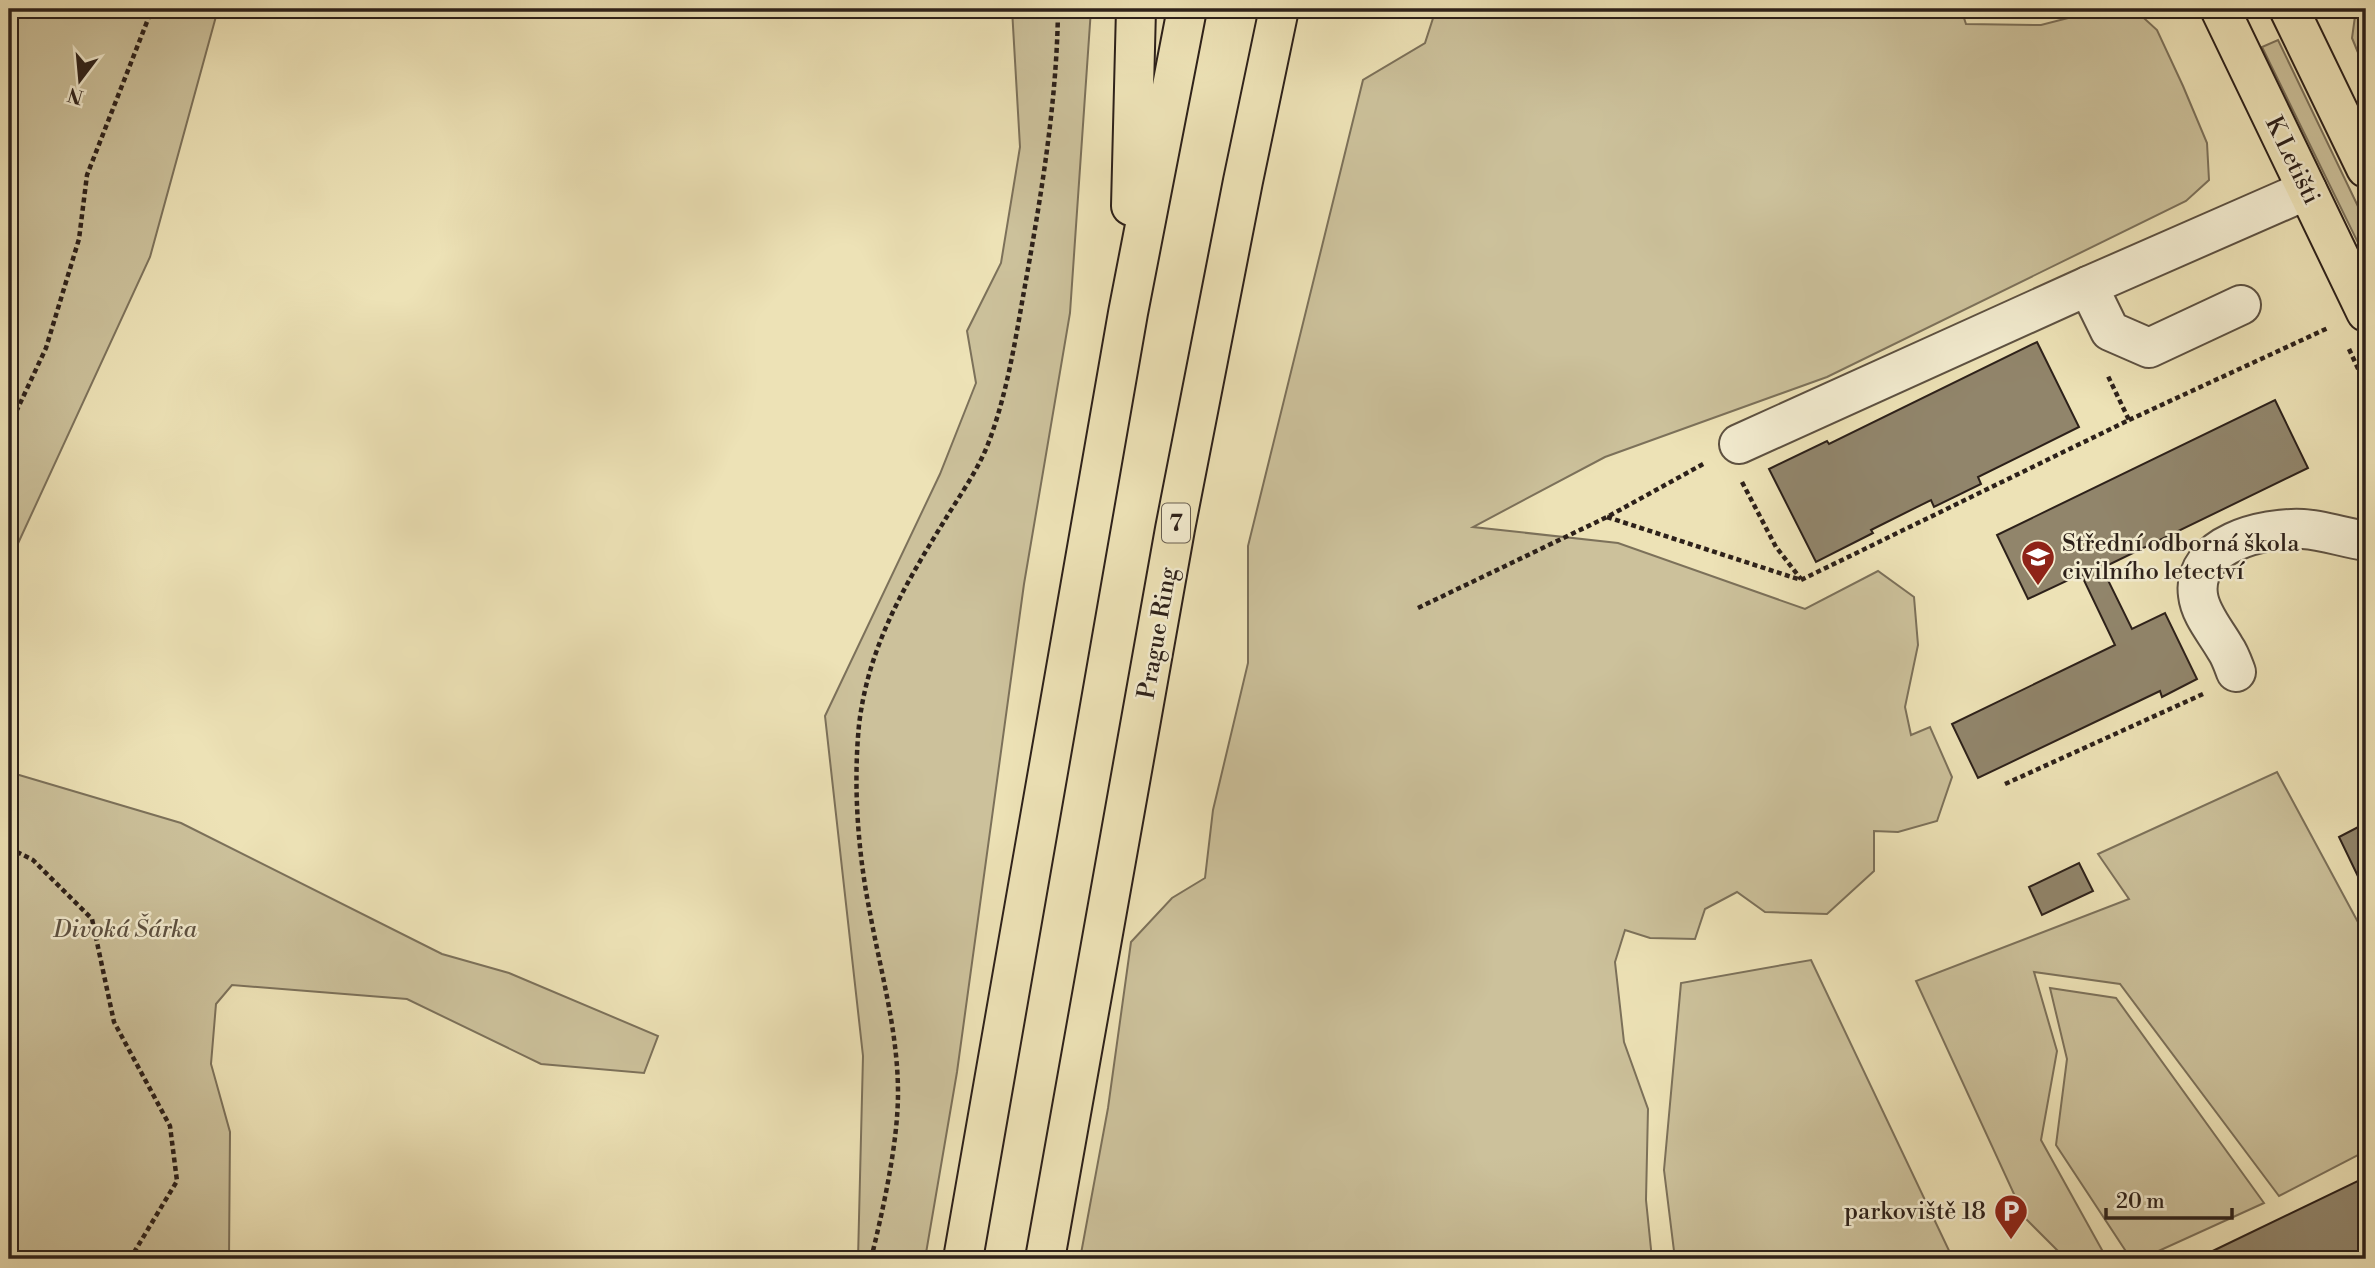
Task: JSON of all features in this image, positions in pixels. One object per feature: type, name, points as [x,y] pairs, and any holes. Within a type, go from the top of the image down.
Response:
[{"type":"main road","points":[[1128,313],[1136,9]]},
{"type":"main road","points":[[964,1259],[1128,313],[1188,9]]},
{"type":"main road","name":"Prague Ring","points":[[1045,1259],[1178,515],[1242,181],[1279,9]]},
{"type":"main road","points":[[2289,9],[2366,168]]},
{"type":"main road","name":"K Letišti","points":[[2224,13],[2307,190],[2352,318]]},
{"type":"lane","points":[[1739,444],[2307,190]]},
{"type":"lane","points":[[2088,286],[2110,331],[2149,348],[2241,305]]},
{"type":"lane","points":[[2236,672],[2197,596],[2200,570],[2220,548],[2268,531],[2303,529],[2366,541]]},
{"type":"path","points":[[9,427],[46,348],[79,239],[86,175],[152,9]]},
{"type":"path","points":[[871,1259],[880,1223],[898,1094],[890,1013],[869,910],[859,834],[859,727],[868,673],[890,616],[912,573],[987,447],[1000,408],[1034,233],[1053,97],[1058,9]]},
{"type":"path","points":[[1607,517],[1801,580],[2129,419],[2352,318]]},
{"type":"path","points":[[2110,331],[2094,346],[2129,419]]},
{"type":"path","points":[[1418,608],[1607,517],[1739,444]]},
{"type":"path","points":[[1739,444],[1736,462],[1743,485],[1776,547],[1801,580]]},
{"type":"path","points":[[2005,784],[2196,699],[2236,672]]},
{"type":"path","points":[[9,848],[33,860],[92,919],[114,1023],[170,1126],[177,1181],[130,1259]]},
{"type":"green space","points":[[9,9],[218,9],[150,257],[9,563]]},
{"type":"green space","points":[[1012,9],[1091,9],[1070,313],[1024,584],[957,1072],[925,1259],[858,1259],[863,1056],[825,716],[940,474],[976,383],[967,331],[1001,263],[1020,147]]},
{"type":"green space","points":[[1436,9],[1961,9],[1966,24],[2041,25],[2103,9],[2134,9],[2157,30],[2183,86],[2207,143],[2209,180],[2186,201],[1827,377],[1605,457],[1473,527],[1618,543],[1805,609],[1878,571],[1914,597],[1918,645],[1905,707],[1911,735],[1930,727],[1952,777],[1937,821],[1898,832],[1874,831],[1874,871],[1827,914],[1765,912],[1737,892],[1705,909],[1695,939],[1650,938],[1625,930],[1615,962],[1624,1042],[1648,1109],[1646,1200],[1652,1259],[1080,1259],[1108,1108],[1131,942],[1172,898],[1205,878],[1213,810],[1248,663],[1248,546],[1363,80],[1425,43]]},
{"type":"green space","points":[[2356,9],[2366,9],[2366,72],[2352,38]]},
{"type":"green space","points":[[2278,40],[2366,223],[2366,259],[2262,47]]},
{"type":"green space","name":"Divoká Šárka","points":[[9,772],[181,823],[442,954],[509,973],[658,1036],[644,1073],[541,1064],[407,999],[232,985],[216,1004],[211,1064],[230,1132],[229,1259],[9,1259]]},
{"type":"green space","points":[[2277,772],[2366,937],[2366,1151],[2279,1196],[2120,984],[2034,972],[2057,1051],[2041,1140],[2107,1259],[2066,1259],[2025,1218],[1916,981],[2129,899],[2098,854]]},
{"type":"green space","points":[[1811,960],[1953,1259],[1675,1259],[1664,1170],[1681,983]]},
{"type":"green space","points":[[2050,988],[2116,998],[2264,1203],[2141,1259],[2131,1259],[2056,1145],[2067,1059]]},
{"type":"building","points":[[2037,342],[2079,427],[1978,477],[1981,484],[1934,507],[1931,500],[1816,562],[1769,469],[1827,441],[1829,444]]},
{"type":"building","name":"Střední odborná škola civilního letectví","points":[[2275,400],[2308,468],[2102,568],[2132,629],[2165,613],[2197,679],[2162,697],[2160,691],[1978,778],[1952,724],[2115,645],[2081,574],[2028,599],[1997,535]]},
{"type":"building","points":[[2366,823],[2366,893],[2339,837]]},
{"type":"building","points":[[2079,863],[2093,891],[2042,915],[2029,887]]},
{"type":"building","points":[[2366,1177],[2366,1259],[2196,1259]]},
{"type":"place","name":"Střední odborná škola civilního letectví","points":[[2038,587]]},
{"type":"place","name":"parkoviště 18","points":[[2011,1241]]}]
